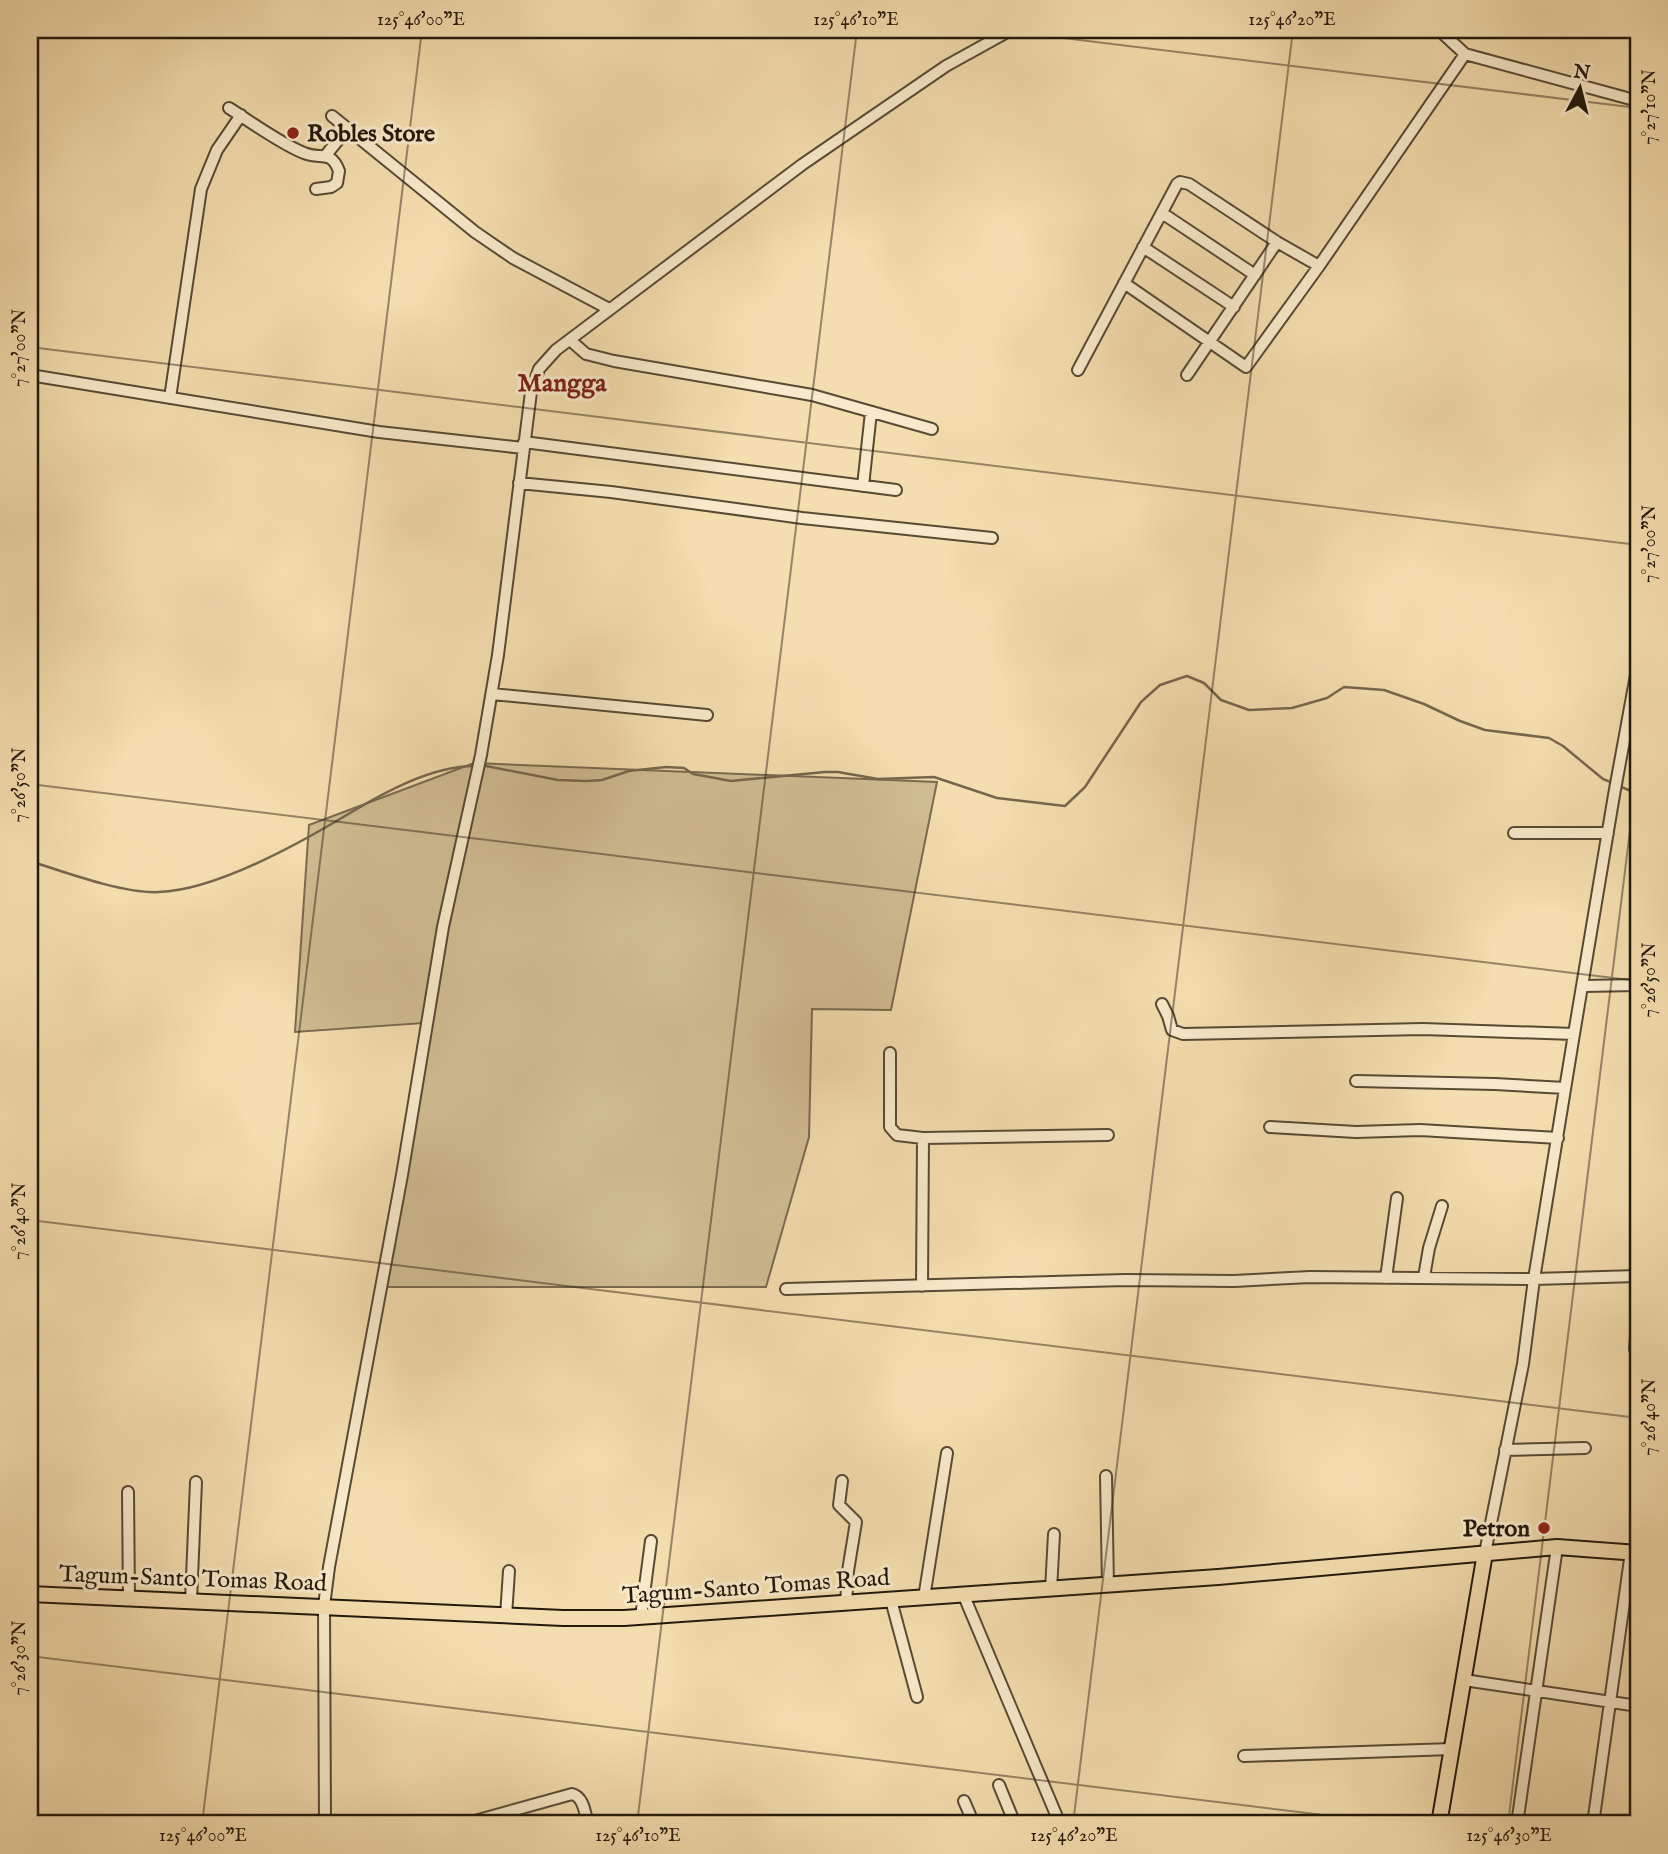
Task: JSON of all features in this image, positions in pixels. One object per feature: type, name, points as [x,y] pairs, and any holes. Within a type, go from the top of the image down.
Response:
[{"type":"main road","name":"Tagum-Santo Tomas Road","points":[[30,1594],[563,1619],[641,1617],[1108,1586],[1557,1546],[1635,1552]]},
{"type":"main road","points":[[1439,1824],[1485,1553]]},
{"type":"street","points":[[325,1824],[324,1606],[337,1516],[388,1254],[443,928],[477,780],[492,694],[523,445],[531,392],[539,369],[556,350],[803,164],[946,66],[1011,30]]},
{"type":"street","points":[[1439,30],[1465,54],[1638,101]]},
{"type":"street","points":[[1124,283],[1246,367],[1465,54]]},
{"type":"street","points":[[229,108],[302,153],[326,155],[337,165],[339,177],[331,187],[316,189]]},
{"type":"street","points":[[170,398],[201,189],[217,150],[241,115]]},
{"type":"street","points":[[332,116],[494,245],[513,258],[609,309]]},
{"type":"street","points":[[326,155],[347,129]]},
{"type":"street","points":[[1078,370],[1177,184],[1184,182],[1319,266]]},
{"type":"street","points":[[1162,213],[1255,275]]},
{"type":"street","points":[[1187,375],[1277,242]]},
{"type":"street","points":[[1143,247],[1234,307]]},
{"type":"street","points":[[569,340],[586,354],[614,361],[811,396],[932,429]]},
{"type":"street","points":[[30,375],[379,432],[523,445],[896,490]]},
{"type":"street","points":[[863,486],[871,412]]},
{"type":"street","points":[[519,483],[992,538]]},
{"type":"street","points":[[1485,1553],[1523,1364],[1565,1088],[1638,664]]},
{"type":"street","points":[[492,694],[707,715]]},
{"type":"street","points":[[1514,833],[1608,833]]},
{"type":"street","points":[[1583,986],[1638,985]]},
{"type":"street","points":[[1161,1004],[1172,1030],[1183,1034],[1447,1029],[1574,1034]]},
{"type":"street","points":[[890,1053],[890,1127],[897,1135],[923,1138],[1108,1135]]},
{"type":"street","points":[[1356,1081],[1565,1088]]},
{"type":"street","points":[[1270,1127],[1345,1132],[1420,1130],[1558,1138]]},
{"type":"street","points":[[922,1286],[923,1138]]},
{"type":"street","points":[[1386,1278],[1397,1198]]},
{"type":"street","points":[[1424,1277],[1429,1248],[1442,1206]]},
{"type":"street","points":[[786,1289],[1310,1277],[1534,1279],[1638,1276]]},
{"type":"street","points":[[1635,1349],[1638,1309]]},
{"type":"street","points":[[1505,1450],[1584,1448]]},
{"type":"street","points":[[924,1598],[947,1453]]},
{"type":"street","points":[[1106,1476],[1108,1586]]},
{"type":"street","points":[[842,1481],[839,1504],[856,1522],[846,1604]]},
{"type":"street","points":[[191,1601],[196,1482]]},
{"type":"street","points":[[128,1492],[129,1599]]},
{"type":"street","points":[[1051,1590],[1054,1534]]},
{"type":"street","points":[[641,1617],[651,1541]]},
{"type":"street","points":[[1517,1824],[1557,1546]]},
{"type":"street","points":[[1593,1824],[1635,1552]]},
{"type":"street","points":[[506,1616],[509,1571]]},
{"type":"street","points":[[964,1596],[1060,1824]]},
{"type":"street","points":[[891,1600],[917,1698]]},
{"type":"street","points":[[1464,1680],[1638,1706]]},
{"type":"street","points":[[1244,1756],[1452,1749]]},
{"type":"street","points":[[999,1785],[1016,1824]]},
{"type":"street","points":[[464,1824],[572,1794],[577,1795],[580,1800],[588,1824]]},
{"type":"street","points":[[964,1801],[974,1824]]},
{"type":"shaded area","points":[[474,763],[937,782],[891,1010],[812,1009],[809,1137],[766,1287],[379,1287],[423,1023],[295,1032],[309,825]]},
{"type":"waterway","points":[[486,766],[558,780],[587,781],[602,780],[629,771],[666,767],[684,768],[693,774],[731,781],[825,772],[878,779],[934,777],[997,798],[1065,806],[1085,787],[1141,702],[1160,685],[1187,676],[1204,683],[1221,700],[1249,710],[1292,708],[1327,698],[1344,687],[1384,690],[1485,730],[1549,738],[1603,779],[1613,783]]},
{"type":"waterway","points":[[30,861],[129,890],[159,892],[182,889],[258,863],[409,782],[442,770],[474,766]]},
{"type":"waterway","points":[[1619,786],[1638,794]]},
{"type":"place","name":"Robles Store","points":[[293,133]]},
{"type":"place","name":"Petron","points":[[1544,1528]]},
{"type":"district","name":"Mangga","points":[[562,382]]}]
